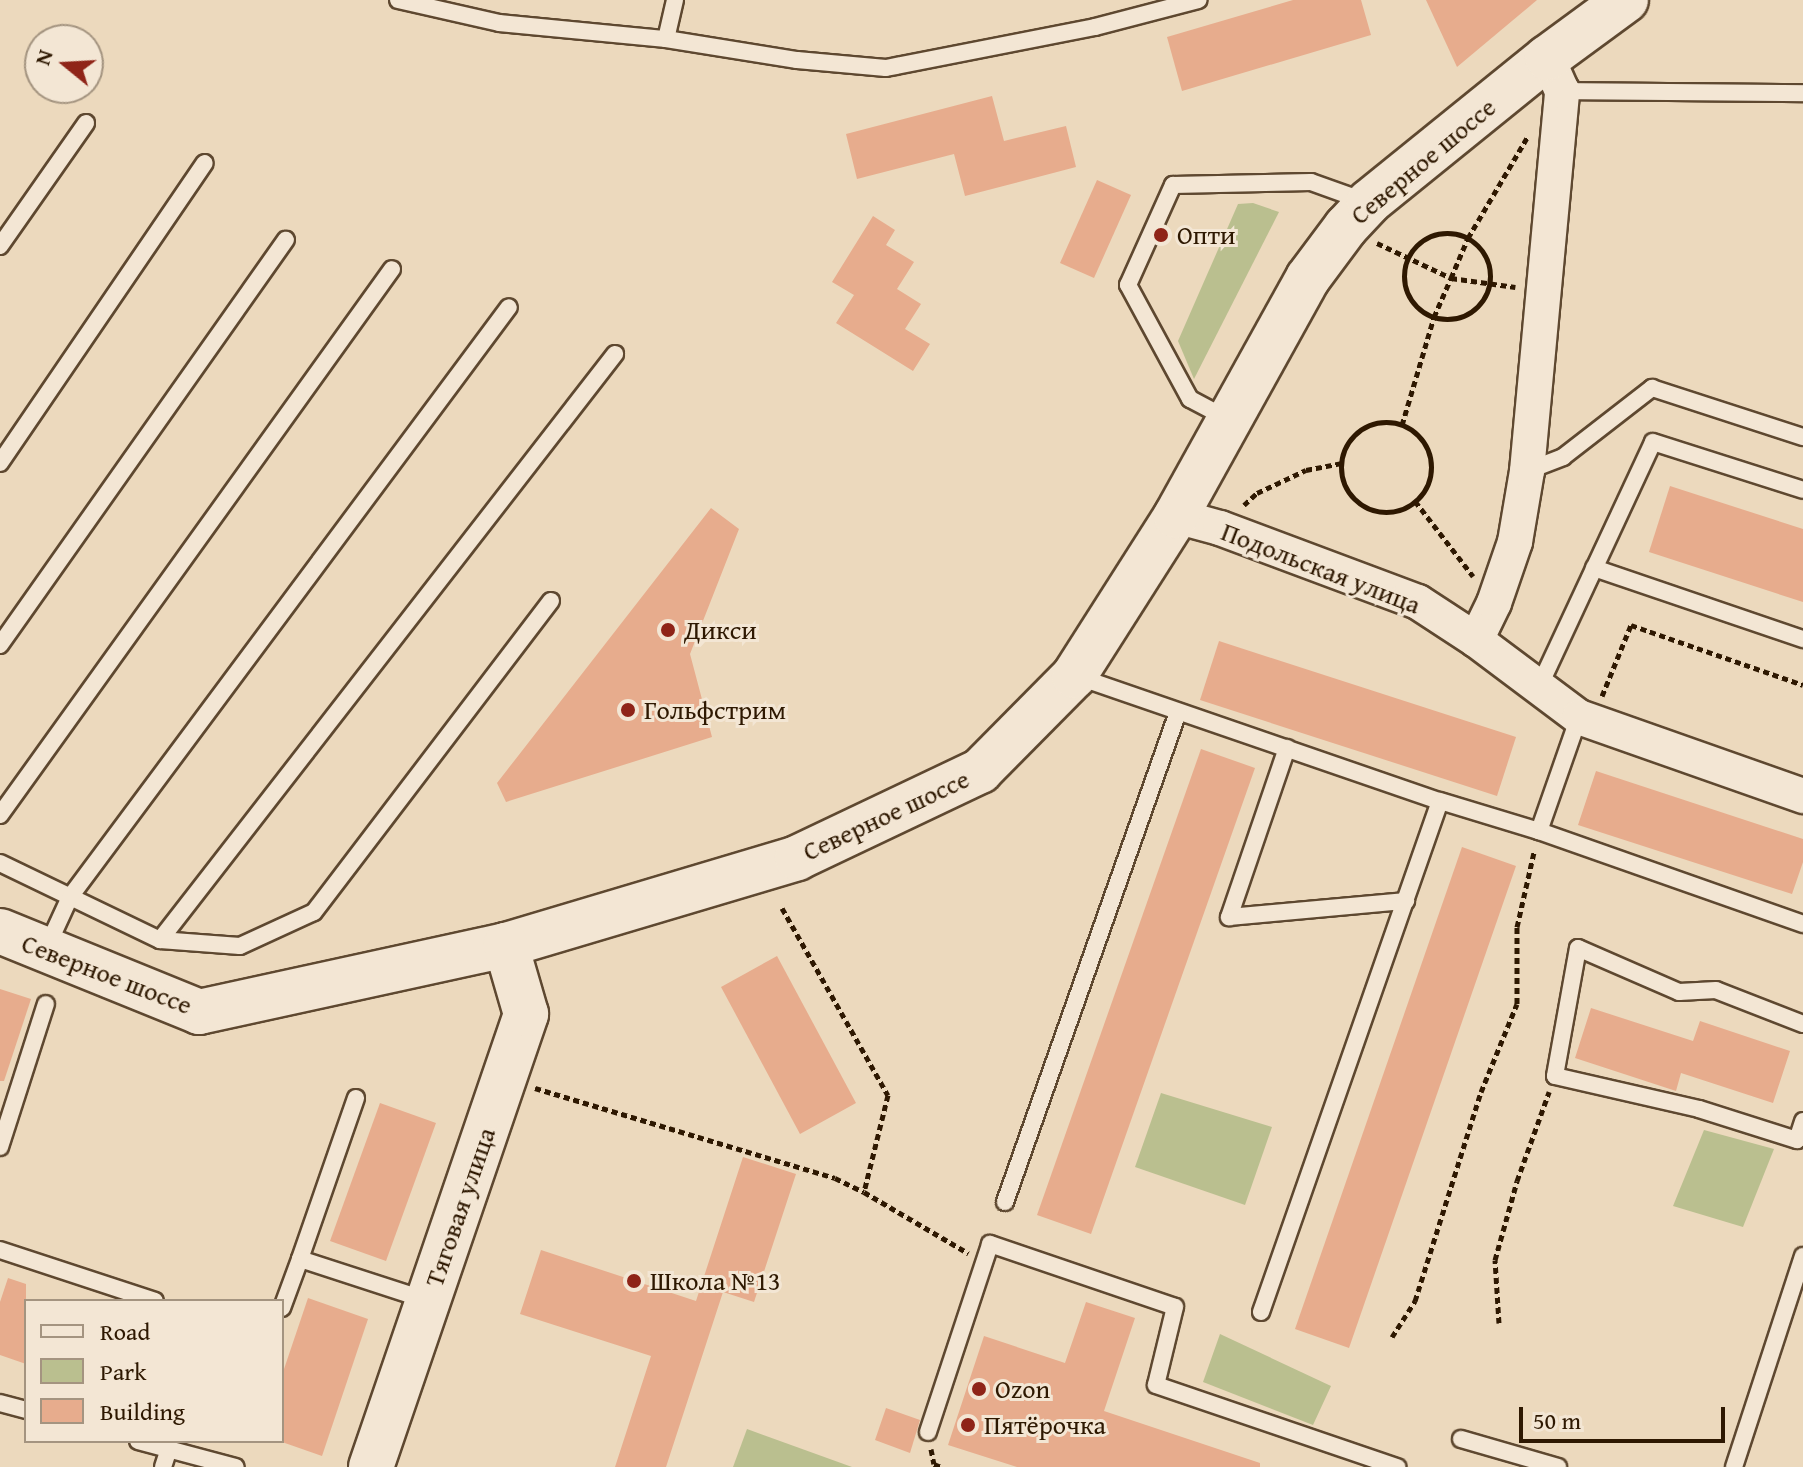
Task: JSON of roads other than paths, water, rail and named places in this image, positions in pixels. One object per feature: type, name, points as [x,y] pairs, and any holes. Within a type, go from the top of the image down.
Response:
[{"type":"main road","name":"Северное шоссе","points":[[0,931],[199,1012],[506,945],[797,858],[980,771],[1074,676],[1176,516],[1308,278],[1358,215],[1554,74],[1626,0]]},
{"type":"main road","name":"Тяговая улица","points":[[371,1467],[526,1014],[506,945]]},
{"type":"street","points":[[1476,640],[1494,603],[1515,542],[1527,471],[1544,290],[1554,74]]},
{"type":"street","name":"Подольская улица","points":[[1176,516],[1220,528],[1418,602],[1476,640],[1538,689],[1585,720],[1803,796]]},
{"type":"lane","points":[[398,0],[499,23],[666,39],[797,60],[886,68],[1095,27],[1199,0]]},
{"type":"lane","points":[[666,39],[675,0]]},
{"type":"lane","points":[[1554,74],[1803,93]]},
{"type":"lane","points":[[0,246],[86,123]]},
{"type":"lane","points":[[0,463],[205,163]]},
{"type":"lane","points":[[1231,420],[1190,399],[1128,285],[1173,185],[1311,182],[1358,215]]},
{"type":"lane","points":[[0,645],[286,240]]},
{"type":"lane","points":[[0,815],[392,269]]},
{"type":"lane","points":[[46,950],[70,897],[509,307]]},
{"type":"lane","points":[[160,940],[615,354]]},
{"type":"lane","points":[[1527,471],[1563,457],[1652,388],[1803,437]]},
{"type":"lane","points":[[1538,689],[1653,442],[1803,490]]},
{"type":"lane","points":[[1594,568],[1803,639]]},
{"type":"lane","points":[[0,863],[160,940],[240,946],[314,912],[551,601]]},
{"type":"lane","points":[[1074,676],[1440,801],[1539,831],[1803,924]]},
{"type":"lane","points":[[1005,1202],[1178,712]]},
{"type":"lane","points":[[1539,831],[1585,720]]},
{"type":"lane","points":[[1287,748],[1229,917],[1406,901]]},
{"type":"lane","points":[[1261,1312],[1440,801]]},
{"type":"lane","points":[[1803,1024],[1716,990],[1679,992],[1578,948],[1555,1076],[1699,1109],[1797,1140],[1803,1121]]},
{"type":"lane","points":[[0,1147],[46,1004]]},
{"type":"lane","points":[[284,1303],[356,1098]]},
{"type":"lane","points":[[928,1432],[990,1244],[1175,1307],[1156,1385],[1397,1467]]},
{"type":"lane","points":[[0,1250],[114,1294],[143,1299]]},
{"type":"lane","points":[[1734,1467],[1803,1256]]},
{"type":"lane","points":[[300,1259],[428,1301]]},
{"type":"lane","points":[[0,1403],[24,1409]]},
{"type":"lane","points":[[1461,1439],[1558,1467]]},
{"type":"lane","points":[[146,1443],[236,1467]]},
{"type":"lane","points":[[163,1467],[169,1449]]},
{"type":"place","name":"Опти","points":[[1161,235]]},
{"type":"place","name":"Дикси","points":[[668,630]]},
{"type":"place","name":"Гольфстрим","points":[[628,710]]},
{"type":"place","name":"Школа №13","points":[[634,1281]]},
{"type":"place","name":"Ozon","points":[[979,1389]]},
{"type":"place","name":"Пятёрочка","points":[[968,1425]]}]
